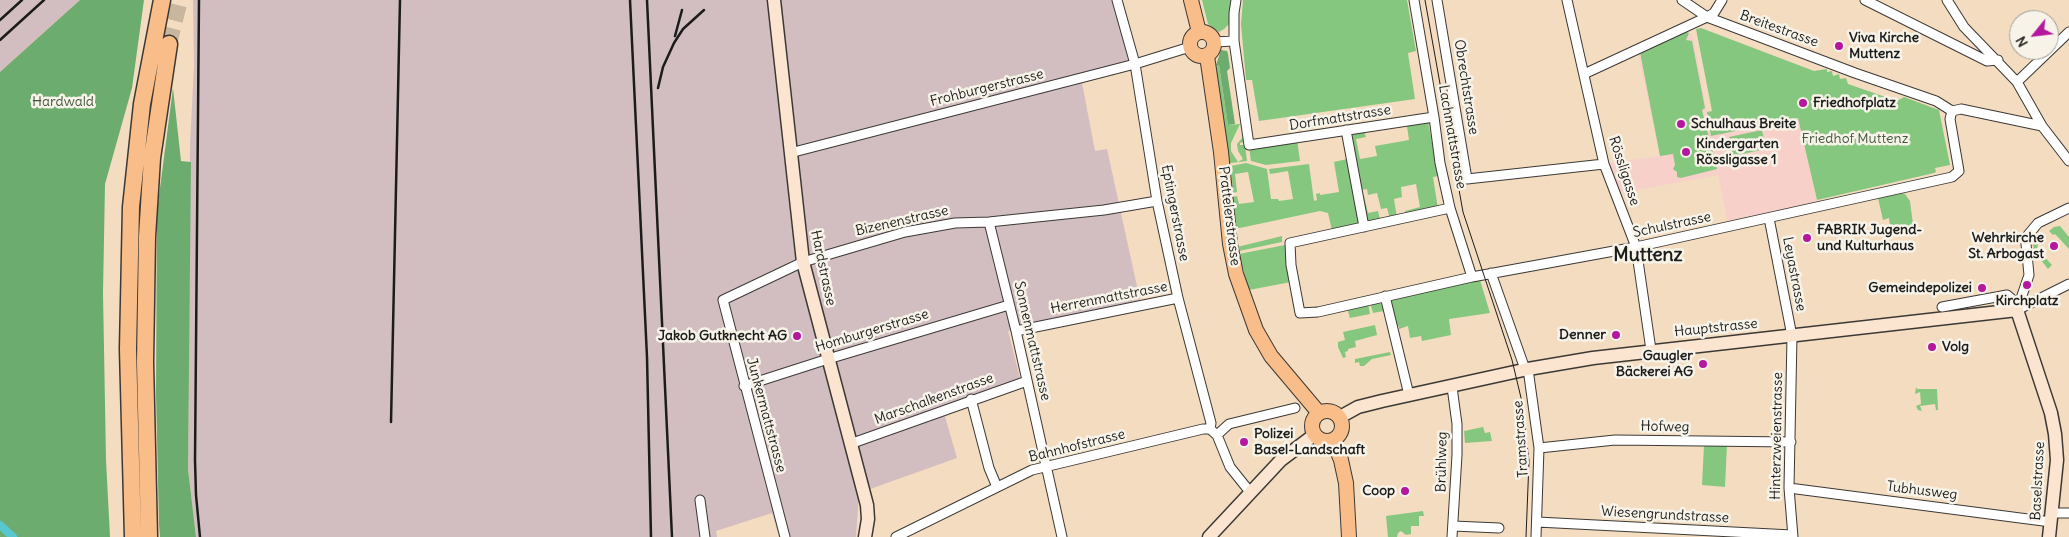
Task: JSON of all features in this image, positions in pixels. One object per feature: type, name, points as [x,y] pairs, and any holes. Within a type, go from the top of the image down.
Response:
[{"type":"highway","points":[[133,537],[128,349],[131,207],[142,104],[162,0]]},
{"type":"highway","points":[[149,537],[145,362],[146,237],[152,158],[169,44]]},
{"type":"main road","points":[[1191,0],[1199,32]]},
{"type":"main road","points":[[1199,32],[1210,35],[1214,42],[1213,50],[1207,56],[1196,55],[1190,47],[1190,39],[1199,32]]},
{"type":"main road","name":"Prattelerstrasse","points":[[1207,56],[1221,152],[1230,244],[1236,274],[1256,330],[1271,356],[1319,413]]},
{"type":"main road","points":[[1332,412],[1340,417],[1342,430],[1333,441],[1320,440],[1314,435],[1313,420],[1319,413],[1332,412]]},
{"type":"main road","points":[[1333,441],[1341,460],[1346,484],[1349,537]]},
{"type":"street","name":"Hardstrasse","points":[[774,0],[803,262],[867,505],[868,519],[865,537]]},
{"type":"street","name":"Eptingerstrasse","points":[[1117,0],[1135,64],[1157,201],[1178,298],[1213,432]]},
{"type":"street","points":[[1214,42],[1234,41],[1236,0]]},
{"type":"street","name":"Lachmattstrasse","points":[[1414,0],[1440,163],[1450,208],[1472,277]]},
{"type":"street","name":"Obrechtstrasse","points":[[1437,0],[1467,179],[1604,164]]},
{"type":"street","name":"Rössligasse","points":[[1567,0],[1604,164],[1636,247],[1650,350]]},
{"type":"street","name":"Breitestrasse","points":[[1682,0],[1707,17],[1854,73],[1936,101],[1952,110],[1961,109],[2042,126]]},
{"type":"street","points":[[1584,74],[1707,17],[1714,13],[1722,0]]},
{"type":"street","points":[[1865,0],[1988,61],[1998,60]]},
{"type":"street","points":[[1947,0],[1964,26],[2017,82],[2042,126],[2069,161]]},
{"type":"street","points":[[2017,82],[2069,32]]},
{"type":"street","name":"Dorfmattstrasse","points":[[1234,41],[1249,145],[1434,118]]},
{"type":"street","name":"Frohburgerstrasse","points":[[790,153],[1135,64],[1190,47]]},
{"type":"street","name":"Schulstrasse","points":[[1364,227],[1290,243],[1291,265],[1300,312],[1318,312],[1491,273],[1636,247],[1952,177],[1959,171],[1950,119],[1952,110]]},
{"type":"street","points":[[1346,130],[1364,227],[1450,208]]},
{"type":"street","name":"Bizenenstrasse","points":[[722,300],[803,262],[905,232],[955,223],[989,222],[1104,210],[1157,201]]},
{"type":"street","points":[[2018,310],[2029,274],[2026,244],[2028,235],[2038,223],[2069,208]]},
{"type":"street","name":"Leyastrasse","points":[[1769,218],[1792,336]]},
{"type":"street","name":"Sonnenmattstrasse","points":[[989,222],[1016,331],[1062,537]]},
{"type":"street","name":"Tramstrasse","points":[[1491,273],[1526,369],[1539,448],[1536,537]]},
{"type":"street","points":[[2018,310],[2069,284]]},
{"type":"street","points":[[1942,307],[2007,295],[2014,301],[2018,310]]},
{"type":"street","points":[[1385,296],[1409,395]]},
{"type":"street","name":"Herrenmattstrasse","points":[[1016,331],[1178,298]]},
{"type":"street","name":"Junkermattstrasse","points":[[722,300],[785,537]]},
{"type":"street","name":"Homburgerstrasse","points":[[744,386],[1009,305]]},
{"type":"street","name":"Hauptstrasse","points":[[1340,417],[1358,408],[1526,369],[1650,350],[2018,310]]},
{"type":"street","name":"Baselstrasse","points":[[2018,310],[2054,423],[2056,460],[2049,537]]},
{"type":"street","name":"Hinterzweienstrasse","points":[[1792,336],[1789,488],[1792,536]]},
{"type":"street","name":"Marschalkenstrasse","points":[[850,444],[1026,380]]},
{"type":"street","name":"Brühlweg","points":[[1452,387],[1456,424],[1456,491],[1452,537]]},
{"type":"street","points":[[971,399],[989,468],[997,487]]},
{"type":"street","name":"Bahnhofstrasse","points":[[896,537],[1032,470],[1203,429],[1213,432],[1229,424],[1295,408]]},
{"type":"street","points":[[1213,432],[1230,467],[1250,492]]},
{"type":"street","points":[[1211,536],[1281,460],[1304,440],[1314,435]]},
{"type":"street","name":"Hofweg","points":[[1539,448],[1616,440],[1791,442]]},
{"type":"street","name":"Tubhusweg","points":[[1789,488],[2052,517],[2069,512]]},
{"type":"street","points":[[700,500],[705,537]]},
{"type":"street","name":"Wiesengrundstrasse","points":[[1537,522],[1792,536]]},
{"type":"street","points":[[1453,526],[1499,528]]},
{"type":"shaded area","points":[[0,0],[80,0],[0,72]]},
{"type":"shaded area","points":[[193,0],[1117,0],[1135,64],[1082,83],[1095,151],[1107,149],[1140,300],[1008,331],[1020,378],[942,406],[957,458],[859,493],[856,537],[779,537],[772,513],[716,531],[717,537],[196,537],[188,469],[190,145],[194,65]]},
{"type":"shaded area","name":"Schulhaus Breite","points":[[1686,31],[1692,35],[1694,40],[1711,135],[1798,118],[1817,202],[1728,223],[1718,175],[1626,192],[1619,191],[1609,163],[1660,156],[1638,52]]},
{"type":"green space","name":"Hardwald","points":[[80,0],[144,0],[132,88],[105,184],[103,293],[106,460],[110,537],[0,537],[0,72]]},
{"type":"green space","points":[[1202,0],[1231,0],[1229,24],[1224,29],[1219,32],[1208,24]]},
{"type":"green space","points":[[1243,0],[1407,0],[1416,51],[1408,53],[1415,99],[1259,121],[1252,80],[1246,80],[1241,24]]},
{"type":"green space","name":"Friedhof Muttenz","points":[[1701,28],[1814,71],[1827,69],[1827,72],[1832,71],[1833,76],[1839,74],[1840,79],[1846,78],[1848,84],[1897,101],[1904,97],[1939,110],[1950,165],[1935,168],[1936,172],[1934,173],[1817,200],[1798,118],[1711,136],[1707,112],[1712,111],[1696,29]]},
{"type":"green space","points":[[1687,32],[1689,33],[1686,40],[1692,41],[1705,108],[1702,110],[1717,169],[1681,178],[1677,177],[1677,172],[1673,169],[1675,165],[1673,154],[1660,156],[1640,52]]},
{"type":"green space","points":[[1221,50],[1227,51],[1230,68],[1227,71],[1235,124],[1228,125],[1219,65],[1216,65]]},
{"type":"green space","points":[[1216,65],[1219,65],[1228,125],[1240,124],[1231,143],[1231,151],[1238,162],[1243,159],[1238,151],[1237,144],[1243,137],[1244,142],[1240,143],[1240,145],[1245,145],[1247,161],[1231,163],[1229,162]]},
{"type":"green space","points":[[173,88],[181,161],[191,162],[188,469],[196,537],[160,537],[159,524],[156,393],[157,211]]},
{"type":"green space","points":[[1428,121],[1438,176],[1433,177],[1438,209],[1407,214],[1405,211],[1420,207],[1416,184],[1401,187],[1402,197],[1394,199],[1397,218],[1390,219],[1387,208],[1381,209],[1377,193],[1368,195],[1367,189],[1361,190],[1352,133],[1364,131],[1366,137],[1356,139],[1360,159],[1377,156],[1375,146],[1409,140],[1407,126],[1382,129]]},
{"type":"green space","points":[[1762,130],[1766,149],[1733,156],[1729,137]]},
{"type":"green space","points":[[1297,139],[1300,161],[1266,165],[1251,161],[1249,147]]},
{"type":"green space","points":[[1347,159],[1360,221],[1355,226],[1332,230],[1328,213],[1320,211],[1235,229],[1233,197],[1237,196],[1239,204],[1254,202],[1248,172],[1235,174],[1237,192],[1233,193],[1231,166],[1246,163],[1267,169],[1271,199],[1278,199],[1279,201],[1293,199],[1288,171],[1270,174],[1269,169],[1309,164],[1314,201],[1317,200],[1316,194],[1339,192],[1334,162]]},
{"type":"green space","points":[[1901,193],[1905,194],[1910,201],[1914,232],[1908,232],[1907,228],[1894,229],[1890,226],[1889,218],[1883,220],[1878,198]]},
{"type":"green space","points":[[1364,196],[1368,213],[1378,211],[1380,219],[1371,224],[1366,221],[1361,197]]},
{"type":"green space","points":[[2060,226],[2069,237],[2069,249],[2055,234],[2053,235],[2049,231],[2054,227]]},
{"type":"green space","points":[[1282,236],[1282,242],[1239,251],[1237,247]]},
{"type":"green space","points":[[2036,237],[2039,238],[2037,249],[2052,265],[2048,269],[2034,251],[2033,244]]},
{"type":"green space","points":[[1285,245],[1291,282],[1249,290],[1239,254]]},
{"type":"green space","points":[[1480,280],[1490,313],[1449,319],[1451,335],[1422,341],[1421,336],[1410,338],[1408,326],[1399,329],[1399,326],[1395,326],[1391,305],[1392,299]]},
{"type":"green space","points":[[1376,302],[1381,304],[1384,311],[1373,313],[1370,303]]},
{"type":"green space","points":[[1368,303],[1370,314],[1350,318],[1347,308]]},
{"type":"green space","points":[[1375,325],[1377,335],[1355,341],[1356,347],[1348,349],[1345,352],[1346,357],[1343,358],[1338,342],[1345,340],[1343,332]]},
{"type":"green space","points":[[1390,352],[1391,355],[1372,359],[1364,366],[1360,366],[1359,362],[1355,363],[1355,359]]},
{"type":"green space","points":[[1916,387],[1917,389],[1937,389],[1938,410],[1936,410],[1935,404],[1920,406],[1922,411],[1918,410],[1916,406],[1921,404],[1920,392],[1915,394]]},
{"type":"green space","points":[[1483,427],[1485,433],[1490,432],[1492,441],[1465,443],[1464,431]]},
{"type":"green space","points":[[1704,445],[1727,445],[1725,487],[1702,485]]},
{"type":"green space","points":[[1423,511],[1424,516],[1419,516],[1419,526],[1411,526],[1411,534],[1406,535],[1401,531],[1397,537],[1388,537],[1386,516]]},
{"type":"waterway","points":[[0,525],[13,537]]},
{"type":"tunnel","points":[[169,44],[180,0]]},
{"type":"tram line","points":[[1425,0],[1463,212],[1512,360],[1522,402],[1529,461],[1526,537]]},
{"type":"railway","points":[[0,20],[22,0]]},
{"type":"railway","points":[[0,40],[44,0]]},
{"type":"railway","points":[[199,0],[195,460],[200,537]]},
{"type":"railway","points":[[391,422],[400,0]]},
{"type":"railway","points":[[630,0],[647,357],[651,537]]},
{"type":"railway","points":[[647,0],[672,537]]},
{"type":"railway","points":[[675,36],[682,10]]},
{"type":"railway","points":[[658,88],[663,67],[674,43],[683,29],[704,10]]},
{"type":"place","name":"Viva Kirche Muttenz","points":[[1839,46]]},
{"type":"place","name":"Friedhofplatz","points":[[1803,103]]},
{"type":"place","name":"Schulhaus Breite","points":[[1681,124]]},
{"type":"place","name":"Kindergarten Rössligasse 1","points":[[1686,152]]},
{"type":"place","name":"FABRIK Jugend- und Kulturhaus","points":[[1807,238]]},
{"type":"place","name":"Wehrkirche St. Arbogast","points":[[2054,246]]},
{"type":"place","name":"Kirchplatz","points":[[2027,285]]},
{"type":"place","name":"Gemeindepolizei","points":[[1982,288]]},
{"type":"place","name":"Denner","points":[[1616,335]]},
{"type":"place","name":"Jakob Gutknecht AG","points":[[797,336]]},
{"type":"place","name":"Volg","points":[[1932,347]]},
{"type":"place","name":"Gaugler Bäckerei AG","points":[[1703,364]]},
{"type":"place","name":"Polizei Basel-Landschaft","points":[[1244,442]]},
{"type":"place","name":"Coop","points":[[1405,491]]},
{"type":"district","name":"Muttenz","points":[[1648,256]]}]
